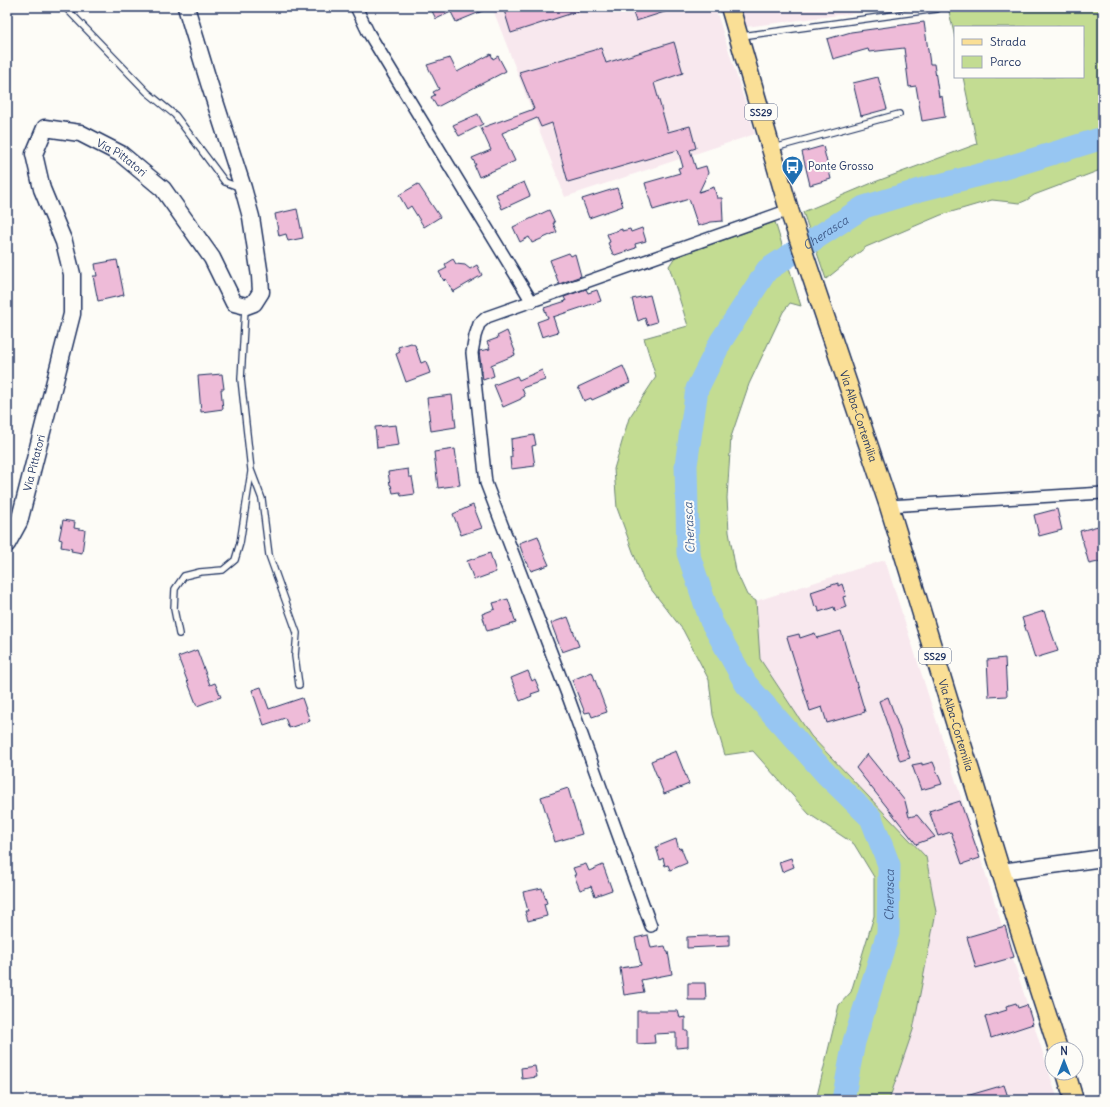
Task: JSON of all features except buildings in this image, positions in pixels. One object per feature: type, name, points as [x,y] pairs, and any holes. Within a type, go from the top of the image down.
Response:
[{"type":"main road","name":"SS29","points":[[730,7],[790,214]]},
{"type":"main road","name":"Via Alba-Cortemilia","points":[[790,214],[889,506],[1001,872],[1055,1041]]},
{"type":"main road","points":[[1068,1081],[1074,1100]]},
{"type":"street","points":[[186,7],[243,188],[250,217],[260,276],[261,292],[254,303],[246,306]]},
{"type":"street","points":[[356,7],[372,39],[532,302]]},
{"type":"street","name":"Via Pittatori","points":[[7,544],[19,522],[72,314],[72,274],[64,242],[42,189],[34,154],[45,128],[80,133],[121,154],[163,189],[212,258],[234,303],[246,306]]},
{"type":"street","points":[[652,926],[569,699],[486,483],[472,353],[475,336],[479,324],[487,318],[790,214]]},
{"type":"street","points":[[889,506],[1103,493]]},
{"type":"street","points":[[1001,872],[1103,858]]},
{"type":"lane","points":[[65,7],[147,92],[176,115],[225,182],[243,188]]},
{"type":"lane","points":[[738,36],[937,9]]},
{"type":"lane","points":[[771,148],[899,114]]},
{"type":"lane","points":[[246,306],[241,379],[244,421],[252,471],[262,499],[269,554],[297,633],[295,656],[299,685]]},
{"type":"lane","points":[[179,634],[174,609],[175,589],[184,576],[200,572],[223,570],[235,560],[240,543],[252,471]]},
{"type":"shaded area","points":[[492,7],[715,7],[755,134],[565,197]]},
{"type":"shaded area","points":[[739,7],[902,7],[746,27]]},
{"type":"shaded area","points":[[885,560],[1044,1056],[1044,1081],[1052,1081],[1058,1100],[889,1100],[913,1030],[936,912],[926,857],[810,736],[760,659],[756,627],[756,601]]},
{"type":"green space","points":[[948,7],[1103,7],[1103,169],[1034,195],[1020,203],[992,200],[941,215],[866,247],[826,279],[803,212],[872,183],[977,144],[963,78],[1084,78],[1084,26],[954,26],[954,34]]},
{"type":"green space","points":[[775,222],[801,306],[790,303],[783,312],[749,384],[731,437],[727,498],[729,532],[736,571],[747,595],[756,601],[760,659],[811,736],[926,857],[936,912],[913,1030],[889,1100],[816,1100],[839,1005],[851,992],[874,916],[874,877],[854,844],[809,814],[753,751],[725,755],[713,715],[709,680],[683,630],[643,579],[617,508],[614,469],[629,418],[656,377],[644,338],[688,326],[669,266],[675,257]]},
{"type":"waterway","name":"Cherasca","points":[[843,1100],[854,1042],[888,933],[889,865],[871,818],[827,775],[746,684],[711,621],[688,553],[686,465],[697,389],[721,341],[767,270],[864,207],[920,190],[999,170],[1103,138]]},
{"type":"place","name":"Ponte Grosso","points":[[793,186]]}]
